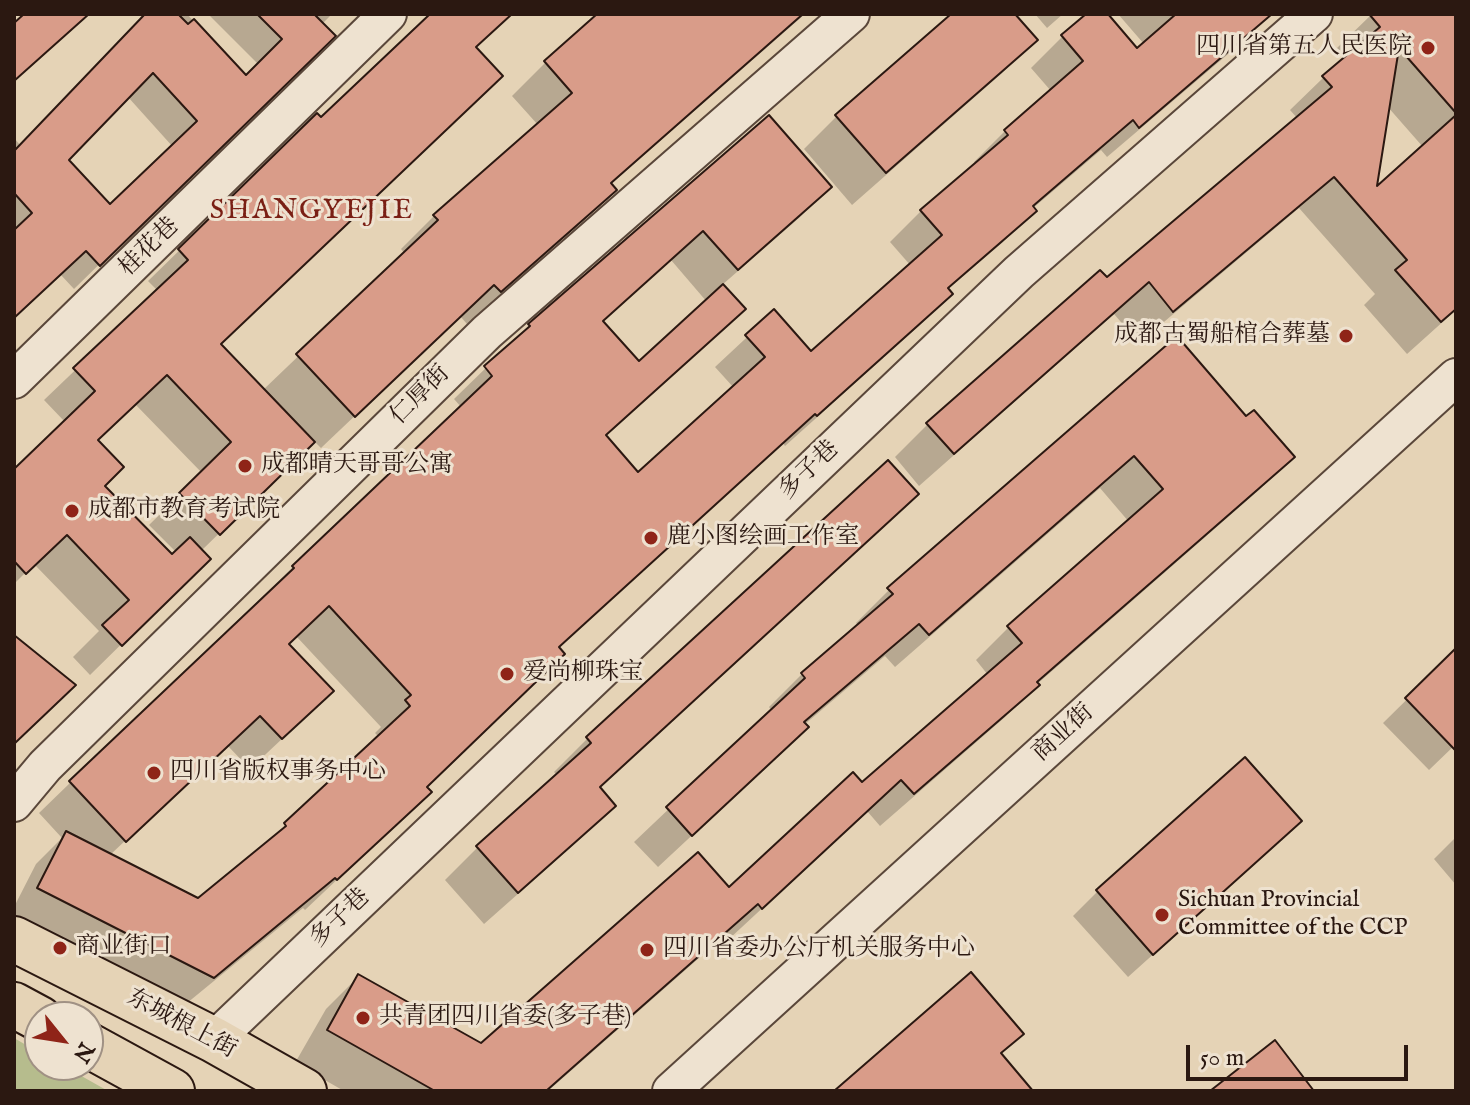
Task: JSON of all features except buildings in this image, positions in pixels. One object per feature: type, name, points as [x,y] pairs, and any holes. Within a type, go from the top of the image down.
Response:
[{"type":"main road","name":"东城根上街","points":[[14,939],[214,1040],[304,1091]]},
{"type":"main road","points":[[104,1054],[172,1091]]},
{"type":"street","name":"桂花巷","points":[[14,380],[388,14]]},
{"type":"street","name":"仁厚街","points":[[14,803],[45,766],[487,332],[851,14]]},
{"type":"street","name":"多子巷","points":[[214,1040],[1019,272],[1314,14]]},
{"type":"street","name":"商业街","points":[[671,1091],[1456,377]]},
{"type":"green space","points":[[14,1038],[24,1044],[24,1081],[90,1081],[108,1091],[14,1091]]},
{"type":"place","name":"四川省第五人民医院","points":[[1428,48]]},
{"type":"place","name":"成都古蜀船棺合葬墓","points":[[1346,336]]},
{"type":"place","name":"成都晴天哥哥公寓","points":[[245,466]]},
{"type":"place","name":"成都市教育考试院","points":[[72,511]]},
{"type":"place","name":"鹿小图绘画工作室","points":[[651,538]]},
{"type":"place","name":"爱尚柳珠宝","points":[[507,674]]},
{"type":"place","name":"四川省版权事务中心","points":[[154,773]]},
{"type":"place","name":"Sichuan Provincial Committee of the CCP","points":[[1162,915]]},
{"type":"place","name":"商业街口","points":[[60,948]]},
{"type":"place","name":"四川省委办公厅机关服务中心","points":[[647,950]]},
{"type":"place","name":"共青团四川省委(多子巷)","points":[[363,1018]]},
{"type":"district","name":"SHANGYEJIE","points":[[312,212]]}]
